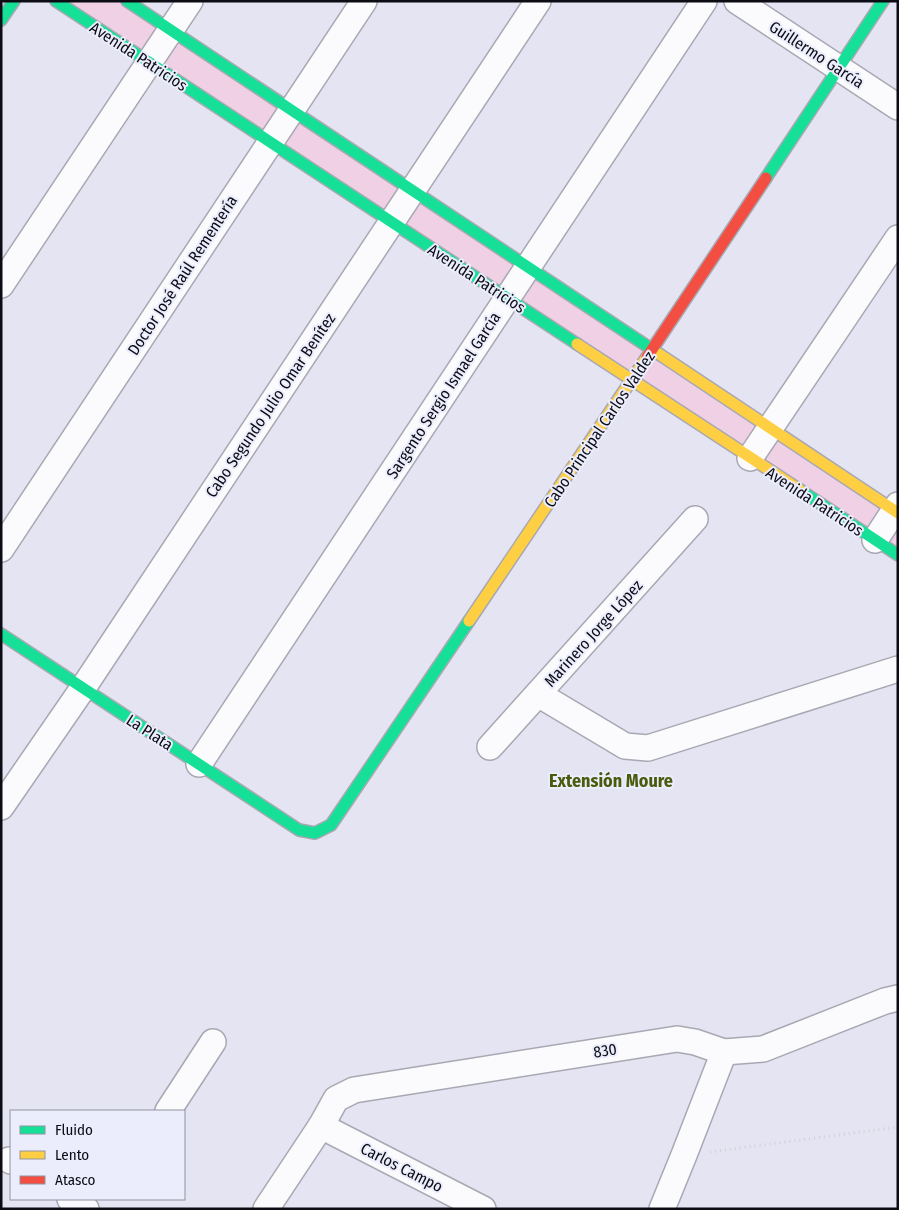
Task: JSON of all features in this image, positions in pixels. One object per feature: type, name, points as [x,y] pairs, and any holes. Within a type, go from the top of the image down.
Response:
[{"type":"street","points":[[1,20],[14,1]]},
{"type":"street","name":"Avenida Patricios","points":[[56,1],[898,555]]},
{"type":"street","points":[[127,1],[770,428],[897,509],[875,540]]},
{"type":"street","points":[[1,285],[190,1]]},
{"type":"street","name":"Doctor José Raúl Rementería","points":[[1,550],[364,1]]},
{"type":"street","name":"Cabo Segundo Julio Omar Benítez","points":[[1,807],[83,688],[538,1]]},
{"type":"street","name":"Sargento Sergio Ismael García","points":[[199,764],[704,1]]},
{"type":"street","name":"Guillermo García","points":[[737,1],[898,107]]},
{"type":"street","name":"Cabo Principal Carlos Valdez","points":[[299,830],[315,833],[331,825],[632,380],[840,69],[883,1]]},
{"type":"street","points":[[750,458],[898,238]]},
{"type":"street","name":"Marinero Jorge López","points":[[490,747],[695,519]]},
{"type":"street","name":"La Plata","points":[[1,634],[299,830]]},
{"type":"street","points":[[538,694],[625,746],[648,748],[898,669]]},
{"type":"street","name":"830","points":[[321,1126],[336,1099],[354,1090],[677,1039],[695,1042],[724,1052],[762,1049],[885,1001],[898,998]]},
{"type":"street","points":[[169,1110],[213,1042]]},
{"type":"street","points":[[662,1209],[724,1052]]},
{"type":"street","points":[[266,1209],[321,1126]]},
{"type":"street","name":"Carlos Campo","points":[[321,1126],[483,1209]]},
{"type":"street","points":[[72,1200],[86,1209]]},
{"type":"path","points":[[684,1155],[898,1127]]},
{"type":"shaded area","points":[[56,1],[127,1],[898,513],[898,555]]},
{"type":"traffic: fast","points":[[1,20],[14,1]]},
{"type":"traffic: fast","points":[[56,1],[577,344]]},
{"type":"traffic: fast","points":[[127,1],[659,354]]},
{"type":"traffic: fast","points":[[766,178],[883,1]]},
{"type":"traffic: fast","points":[[800,490],[898,555]]},
{"type":"traffic: fast","points":[[1,634],[299,830],[315,833],[331,825],[469,621]]},
{"type":"traffic: slow","points":[[577,344],[800,490]]},
{"type":"traffic: slow","points":[[659,354],[898,513]]},
{"type":"traffic: slow","points":[[469,621],[647,357]]},
{"type":"traffic: jam","points":[[647,357],[766,178]]},
{"type":"district","name":"Extensión Moure","points":[[611,781]]}]
